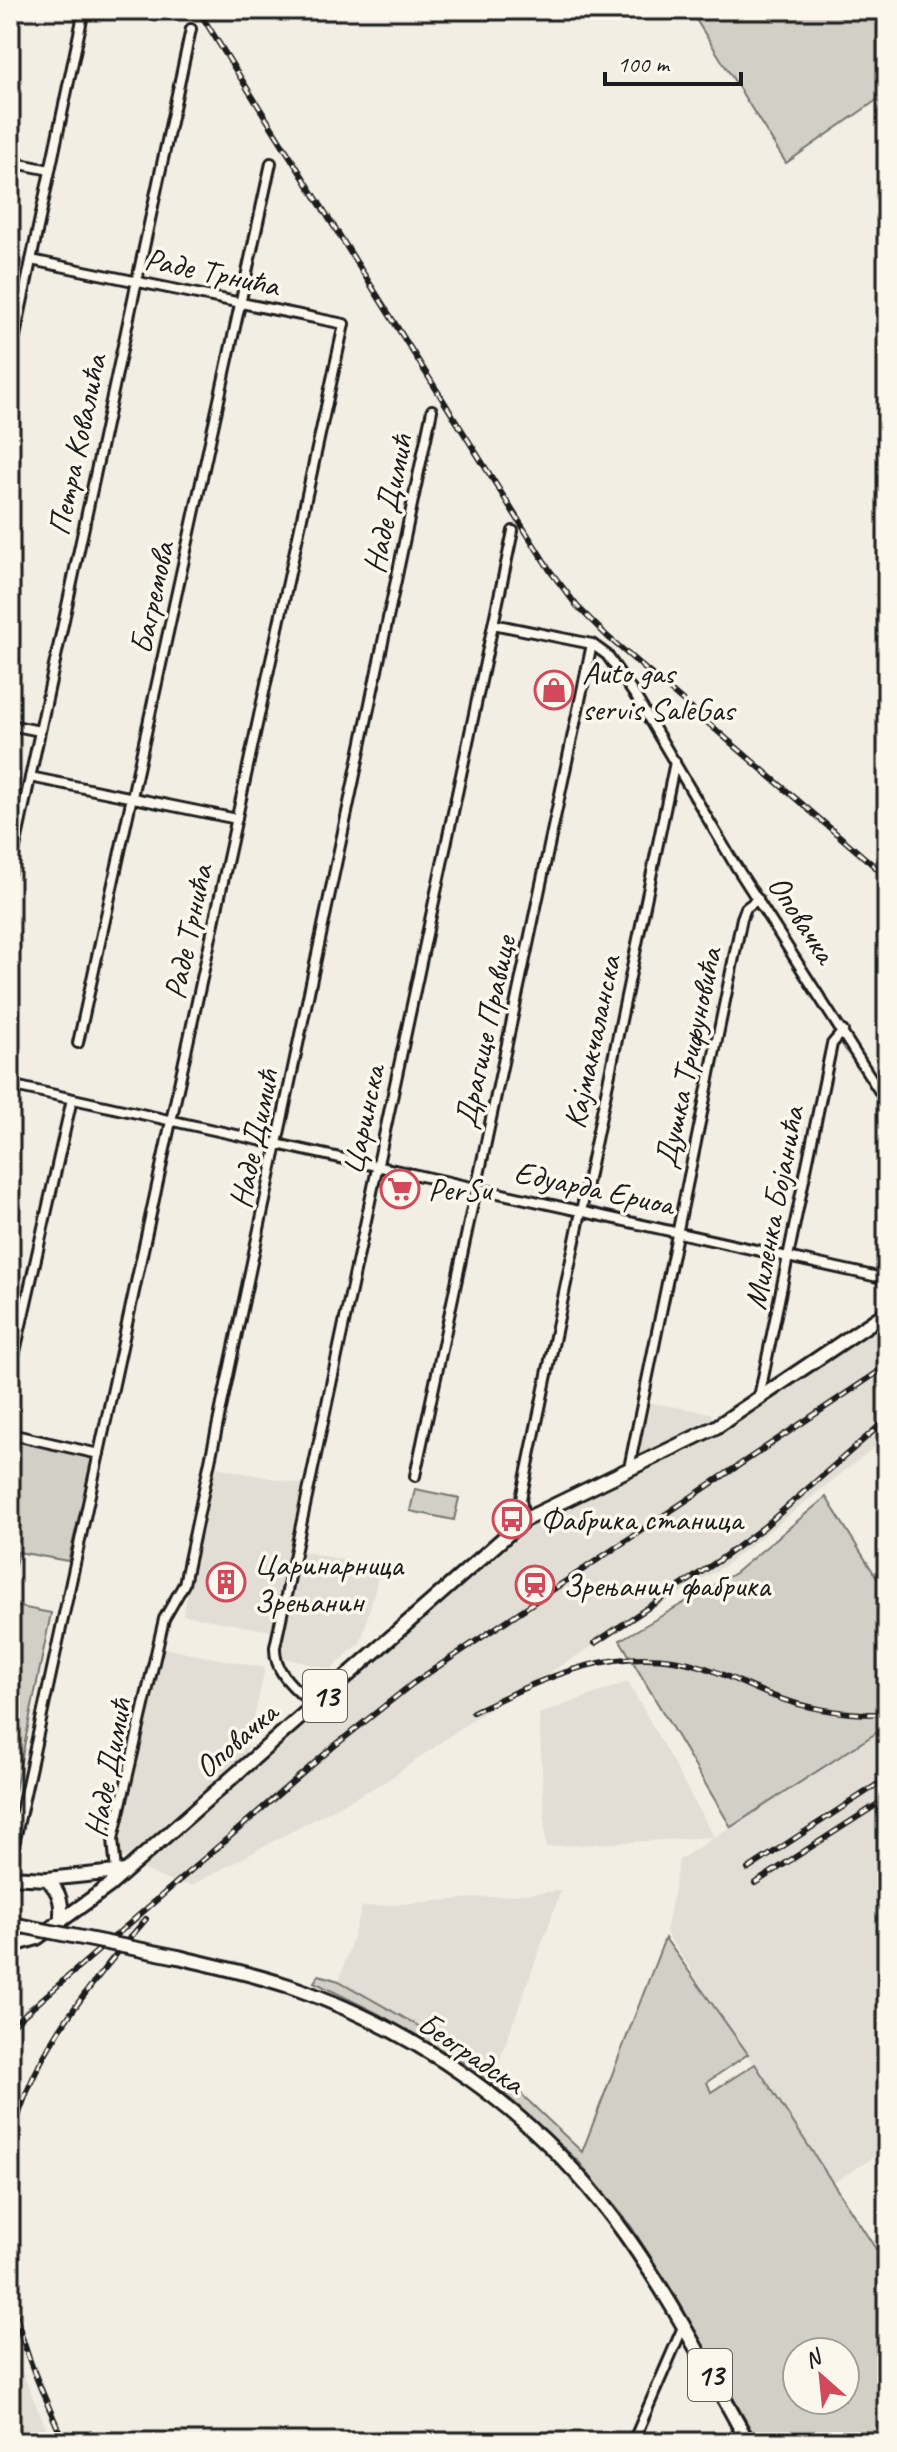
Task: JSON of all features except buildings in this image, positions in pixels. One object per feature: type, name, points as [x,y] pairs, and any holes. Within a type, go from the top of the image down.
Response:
[{"type":"main road","name":"13","points":[[524,1520],[716,1427],[887,1312]]},
{"type":"main road","name":"Оповачка","points":[[121,1871],[524,1520]]},
{"type":"main road","points":[[10,1877],[47,1879],[121,1871]]},
{"type":"main road","name":"13","points":[[10,1946],[37,1938],[60,1924],[121,1871]]},
{"type":"main road","points":[[47,1879],[59,1895],[62,1912],[60,1924]]},
{"type":"main road","name":"Београдска","points":[[11,1924],[178,1957],[264,1978],[336,2004],[403,2036],[479,2086],[531,2128],[594,2194],[628,2238],[748,2442]]},
{"type":"street","points":[[10,360],[84,10]]},
{"type":"street","name":"Петра Ковалића","points":[[10,871],[191,29]]},
{"type":"street","points":[[10,162],[50,170]]},
{"type":"street","name":"Багремова","points":[[78,1043],[271,163]]},
{"type":"street","name":"Раде Трнића","points":[[10,1863],[344,324],[31,260]]},
{"type":"street","name":"Наде Димић","points":[[121,1871],[113,1839],[164,1619],[184,1584],[432,410]]},
{"type":"street","name":"Царинска","points":[[314,1706],[277,1666],[275,1647],[513,531]]},
{"type":"street","points":[[493,624],[592,644]]},
{"type":"street","name":"Оповачка","points":[[592,644],[607,655],[618,670],[887,1103]]},
{"type":"street","name":"Драгице Правице","points":[[415,1476],[592,644]]},
{"type":"street","points":[[10,725],[40,731]]},
{"type":"street","name":"Кајмакчаланска","points":[[524,1520],[521,1499],[675,762]]},
{"type":"street","points":[[30,777],[237,819]]},
{"type":"street","name":"Душка Трифуновића","points":[[629,1468],[744,912],[758,899]]},
{"type":"street","name":"Миленка Бојанића","points":[[759,1398],[832,1044],[843,1031]]},
{"type":"street","name":"Едуарда Ериоа","points":[[10,1085],[677,1230],[887,1279]]},
{"type":"street","points":[[10,1374],[72,1099]]},
{"type":"street","points":[[10,1434],[99,1454]]},
{"type":"street","points":[[633,2442],[683,2327]]},
{"type":"shaded area","points":[[690,10],[887,10],[887,93],[786,163]]},
{"type":"shaded area","points":[[887,1323],[887,1434],[726,1565],[475,1718],[388,1780],[192,1885],[169,1881],[142,1869],[142,1865],[527,1528],[715,1437]]},
{"type":"shaded area","points":[[651,1403],[711,1413],[713,1424],[640,1459],[638,1455]]},
{"type":"shaded area","points":[[10,1439],[94,1458],[68,1561],[18,1552],[10,1588]]},
{"type":"shaded area","points":[[216,1467],[305,1485],[271,1631],[183,1615]]},
{"type":"shaded area","points":[[415,1489],[459,1498],[454,1520],[410,1511]]},
{"type":"shaded area","points":[[826,1497],[887,1594],[887,1726],[731,1827],[620,1640],[735,1573]]},
{"type":"shaded area","points":[[300,1551],[381,1567],[361,1642],[331,1669],[280,1657]]},
{"type":"shaded area","points":[[10,1605],[51,1613],[10,1816]]},
{"type":"shaded area","points":[[163,1648],[265,1668],[246,1755],[133,1855],[122,1859],[118,1838]]},
{"type":"shaded area","points":[[628,1682],[714,1837],[546,1847],[539,1714]]},
{"type":"shaded area","points":[[887,1726],[887,2149],[833,2183],[666,1933],[679,1860]]},
{"type":"shaded area","points":[[561,1891],[496,2070],[339,1981],[362,1907]]},
{"type":"shaded area","points":[[665,1938],[748,2054],[707,2082],[711,2092],[755,2064],[887,2266],[887,2442],[758,2442],[675,2295],[629,2223],[579,2162],[471,2067],[379,2014],[314,1982],[319,1975],[339,1981],[496,2070],[582,2152]]},
{"type":"shaded area","points":[[10,2337],[23,2374],[52,2442],[10,2442]]},
{"type":"railway","points":[[198,10],[551,572],[577,606],[608,637],[887,877]]},
{"type":"railway","points":[[10,2027],[333,1747],[412,1684],[887,1366]]},
{"type":"railway","points":[[595,1643],[764,1527],[887,1419]]},
{"type":"railway","points":[[473,1712],[555,1676],[611,1661],[640,1658],[670,1659],[700,1666],[773,1696],[815,1708],[858,1714],[887,1714]]},
{"type":"railway","points":[[748,1869],[887,1778]]},
{"type":"railway","points":[[755,1883],[887,1798]]},
{"type":"railway","points":[[10,2153],[17,2120],[44,2057],[81,1998],[146,1919]]},
{"type":"railway","points":[[10,2282],[24,2344],[64,2442]]},
{"type":"place","name":"Auto gas servis SaleGas","points":[[554,690]]},
{"type":"place","name":"PerSu","points":[[400,1189]]},
{"type":"place","name":"Фабрика станица","points":[[512,1519]]},
{"type":"place","name":"Царинарница Зрењанин","points":[[226,1582]]},
{"type":"place","name":"Зрењанин фабрика","points":[[535,1585]]}]
